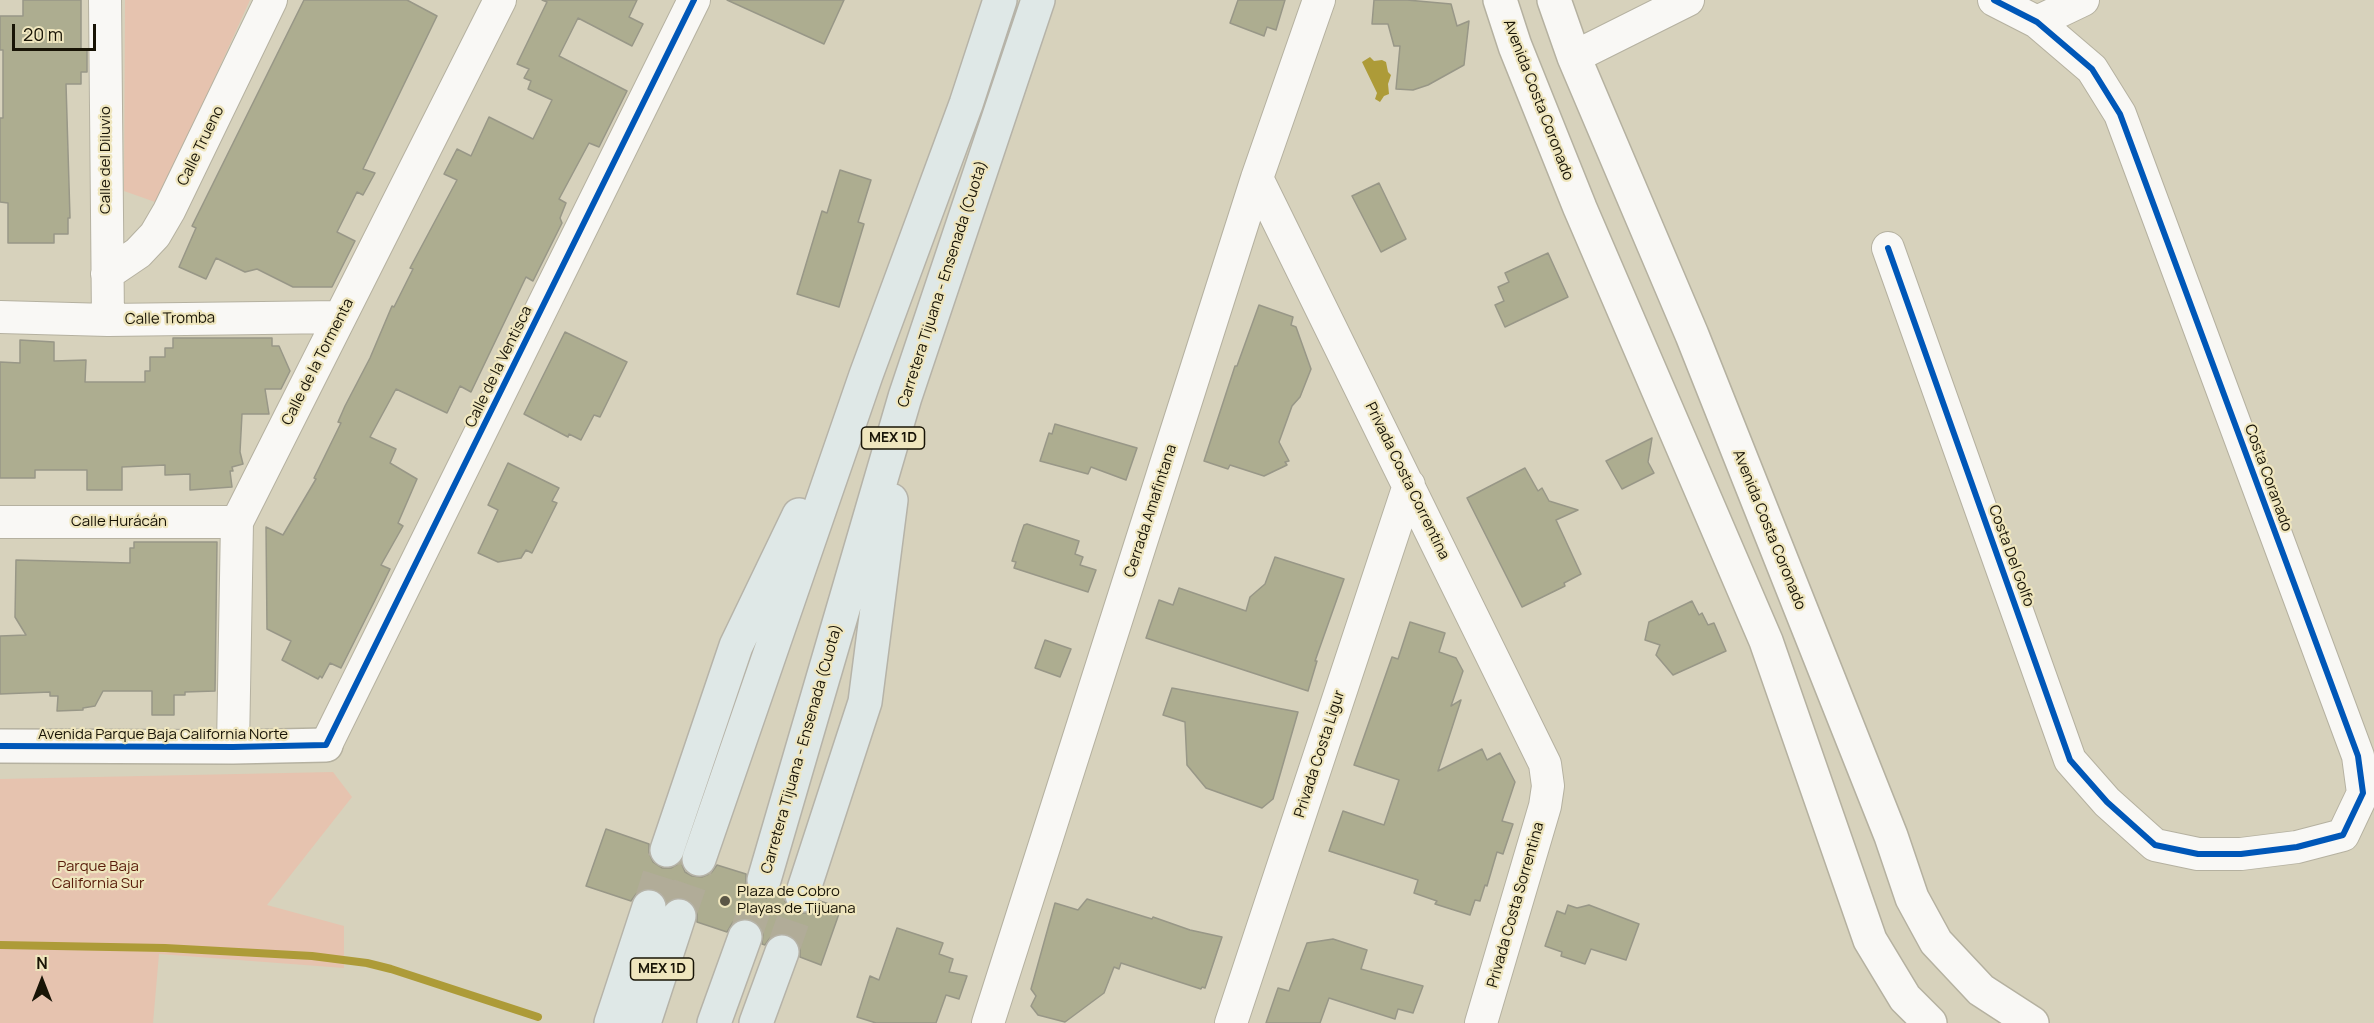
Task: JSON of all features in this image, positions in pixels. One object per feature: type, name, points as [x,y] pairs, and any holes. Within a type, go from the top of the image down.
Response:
[{"type":"highway","name":"MEX 1D","points":[[699,859],[866,375],[966,104],[1000,0]]},
{"type":"highway","name":"Carretera Tijuana - Ensenada (Cuota)","points":[[764,880],[904,397],[1038,0]]},
{"type":"highway","points":[[667,850],[736,646],[866,375]]},
{"type":"highway","points":[[802,895],[865,702],[904,397]]},
{"type":"highway","name":"MEX 1D","points":[[610,1023],[664,911],[644,1023]]},
{"type":"highway","points":[[714,1023],[745,938]]},
{"type":"highway","points":[[756,1023],[782,951]]},
{"type":"street","name":"Calle del Diluvio","points":[[105,0],[108,320]]},
{"type":"street","name":"Calle Trueno","points":[[107,274],[138,253],[155,235],[165,219],[270,0]]},
{"type":"street","name":"Calle de la Tormenta","points":[[233,747],[237,522],[500,0]]},
{"type":"street","name":"Calle de la Ventisca","points":[[326,745],[694,0]]},
{"type":"street","name":"Cerrada Amafintana","points":[[988,1023],[1257,178],[1319,0]]},
{"type":"street","name":"Avenida Costa Coronado","points":[[1500,0],[1515,46],[1576,197],[1766,641],[1870,940],[1905,998],[1930,1023]]},
{"type":"street","name":"Avenida Costa Coronado","points":[[1554,0],[1574,57],[1692,335],[1891,836],[1912,898],[1936,942],[1981,990],[2032,1023]]},
{"type":"street","points":[[1574,57],[1688,0]]},
{"type":"street","name":"Costa Coranado","points":[[1994,0],[2037,22],[2092,69],[2120,114],[2360,766],[2364,793],[2343,835],[2297,847],[2241,854],[2198,854],[2155,844]]},
{"type":"street","points":[[2037,22],[2083,0]]},
{"type":"street","name":"Privada Costa Correntina","points":[[1257,178],[1545,764],[1548,786]]},
{"type":"street","name":"Costa Del Golfo","points":[[1887,248],[2070,760],[2107,802],[2155,844]]},
{"type":"street","name":"Calle Tromba","points":[[0,317],[108,320],[340,316]]},
{"type":"street","points":[[1645,356],[1692,335]]},
{"type":"street","name":"Privada Costa Ligur","points":[[1231,1023],[1409,485]]},
{"type":"street","name":"Calle Hurácán","points":[[0,522],[237,522]]},
{"type":"street","name":"Avenida Parque Baja California Norte","points":[[0,746],[326,745]]},
{"type":"street","name":"Privada Costa Sorrentina","points":[[1481,1023],[1545,807],[1548,786]]},
{"type":"green space","points":[[125,0],[250,0],[158,203],[124,191]]},
{"type":"green space","name":"Parque Baja California Sur","points":[[333,772],[352,797],[267,905],[344,926],[344,968],[159,954],[153,1023],[0,1023],[0,779]]},
{"type":"shaded area","points":[[1370,57],[1374,61],[1386,62],[1391,75],[1388,84],[1389,94],[1384,96],[1380,102],[1375,99],[1377,93],[1362,62]]},
{"type":"building","points":[[23,0],[81,0],[81,50],[87,50],[87,72],[81,72],[81,84],[66,84],[70,218],[68,218],[68,234],[54,234],[54,243],[8,243],[8,203],[0,202],[3,50],[0,50],[0,16],[23,16]]},
{"type":"building","points":[[304,0],[407,0],[437,16],[363,169],[375,173],[363,195],[357,192],[337,232],[355,241],[332,287],[293,287],[257,269],[245,272],[216,258],[206,279],[179,267],[196,228],[192,226]]},
{"type":"building","points":[[542,0],[637,0],[629,17],[643,24],[632,46],[578,18],[559,56],[627,91],[599,147],[589,143],[559,199],[566,203],[560,218],[562,223],[533,281],[526,277],[471,392],[460,386],[447,413],[396,389],[370,437],[396,449],[390,463],[417,479],[398,523],[403,526],[381,565],[390,569],[375,600],[341,668],[330,663],[322,678],[320,676],[318,679],[282,660],[291,641],[267,629],[266,527],[283,535],[316,479],[314,478],[341,423],[338,422],[345,406],[370,358],[392,306],[394,307],[413,269],[410,268],[457,180],[444,174],[457,149],[471,156],[489,117],[533,139],[552,100],[528,89],[531,81],[524,78],[529,69],[517,64],[547,2]]},
{"type":"building","points":[[727,0],[844,0],[824,44]]},
{"type":"building","points":[[1238,0],[1285,0],[1276,30],[1267,27],[1264,36],[1230,23]]},
{"type":"building","points":[[1374,0],[1451,4],[1457,26],[1469,21],[1464,65],[1428,85],[1413,90],[1396,89],[1400,46],[1394,46],[1388,24],[1372,24]]},
{"type":"building","points":[[840,170],[871,180],[858,222],[864,224],[839,307],[797,294],[822,211],[827,213]]},
{"type":"building","points":[[1379,183],[1406,239],[1381,252],[1352,196]]},
{"type":"building","points":[[1548,253],[1568,297],[1505,327],[1495,305],[1504,301],[1498,287],[1509,282],[1505,273]]},
{"type":"building","points":[[1259,305],[1293,317],[1291,325],[1296,327],[1311,369],[1300,397],[1292,406],[1279,442],[1289,461],[1285,462],[1287,465],[1264,476],[1230,465],[1228,469],[1204,461],[1235,366],[1237,366]]},
{"type":"building","points":[[565,332],[627,362],[600,417],[594,415],[581,440],[569,434],[568,437],[524,414]]},
{"type":"building","points":[[173,338],[272,338],[272,346],[279,346],[290,371],[281,389],[265,389],[269,414],[242,414],[240,452],[243,464],[232,467],[233,471],[230,471],[232,487],[190,490],[190,474],[165,475],[165,465],[122,467],[122,490],[87,490],[87,470],[35,470],[35,478],[0,478],[0,362],[20,363],[20,340],[54,342],[54,361],[86,360],[85,382],[145,382],[145,371],[150,371],[150,357],[165,357],[165,348],[173,348]]},
{"type":"building","points":[[1055,424],[1137,448],[1126,480],[1091,467],[1088,474],[1040,461],[1049,433],[1052,434]]},
{"type":"building","points":[[1652,438],[1648,462],[1654,473],[1622,489],[1606,461]]},
{"type":"building","points":[[508,463],[559,488],[552,501],[557,503],[532,553],[526,550],[521,558],[498,562],[478,553],[498,510],[488,505]]},
{"type":"building","points":[[1525,468],[1538,491],[1542,488],[1549,501],[1578,510],[1556,520],[1581,574],[1564,583],[1565,586],[1522,607],[1467,498]]},
{"type":"building","points":[[1024,525],[1079,541],[1075,554],[1083,557],[1080,565],[1096,570],[1088,592],[1014,568],[1016,562],[1012,561]]},
{"type":"building","points":[[134,542],[217,542],[215,691],[185,692],[185,695],[174,695],[174,715],[152,715],[152,691],[103,691],[95,706],[83,708],[83,710],[57,711],[58,696],[50,696],[50,692],[0,694],[0,636],[26,635],[15,617],[16,560],[130,563],[130,548],[134,548]]},
{"type":"building","points":[[1275,557],[1344,579],[1315,661],[1317,661],[1308,691],[1146,638],[1159,600],[1173,605],[1179,588],[1246,611],[1250,597],[1265,584]]},
{"type":"building","points":[[1692,601],[1699,615],[1702,613],[1708,625],[1714,623],[1726,651],[1673,675],[1656,655],[1660,645],[1645,640],[1649,622]]},
{"type":"building","points":[[1410,622],[1445,633],[1439,652],[1456,658],[1463,671],[1451,706],[1461,700],[1438,771],[1482,749],[1487,760],[1500,753],[1515,782],[1502,821],[1513,824],[1503,854],[1497,852],[1487,886],[1485,885],[1480,901],[1475,900],[1470,915],[1435,904],[1437,901],[1414,893],[1418,880],[1329,851],[1343,811],[1384,825],[1399,780],[1354,765],[1392,657],[1398,659]]},
{"type":"building","points":[[1045,640],[1071,649],[1060,677],[1035,668]]},
{"type":"building","points":[[1172,688],[1298,712],[1273,799],[1262,808],[1206,788],[1187,765],[1185,722],[1163,715]]},
{"type":"building","name":"Plaza de Cobro Playas de Tijuana","points":[[606,829],[649,844],[649,853],[653,862],[662,868],[671,868],[681,862],[685,872],[692,876],[702,877],[711,873],[717,865],[746,874],[746,885],[750,892],[758,898],[769,898],[781,887],[785,888],[784,899],[788,907],[796,913],[806,913],[815,909],[820,901],[841,908],[821,965],[800,957],[797,940],[788,934],[778,934],[770,938],[765,945],[762,944],[763,933],[759,925],[751,919],[733,922],[727,932],[697,922],[697,913],[693,904],[684,898],[675,898],[667,902],[663,894],[655,889],[646,889],[637,893],[631,901],[586,886]]},
{"type":"building","points":[[1087,899],[1190,930],[1222,937],[1205,988],[1201,989],[1121,963],[1119,969],[1114,967],[1104,993],[1065,1022],[1038,1015],[1031,1006],[1036,996],[1031,989],[1055,903],[1078,910]]},
{"type":"building","points":[[1568,905],[1577,908],[1589,905],[1639,924],[1626,960],[1591,949],[1585,964],[1561,956],[1562,952],[1545,946],[1557,911],[1565,914]]},
{"type":"building","points":[[897,928],[943,943],[939,954],[953,959],[949,972],[967,976],[959,999],[946,995],[936,1023],[876,1023],[857,1017],[870,976],[879,980]]},
{"type":"building","points":[[1333,939],[1367,950],[1361,969],[1423,986],[1413,1013],[1398,1009],[1395,1019],[1329,998],[1320,1023],[1266,1023],[1278,988],[1289,991],[1307,943]]},
{"type":"waterway","points":[[0,945],[165,948],[312,956],[367,963],[538,1017]]},
{"type":"tunnel","points":[[649,907],[667,850]]},
{"type":"tunnel","points":[[679,916],[699,859]]},
{"type":"tunnel","points":[[745,937],[764,880]]},
{"type":"tunnel","points":[[782,952],[802,895]]},
{"type":"cycle path","points":[[0,746],[326,745],[694,0]]},
{"type":"cycle path","points":[[1888,248],[2070,760],[2107,802],[2155,845],[2198,854],[2241,854],[2297,847],[2343,835],[2363,793],[2358,756],[2120,114],[2092,69],[2037,22],[1994,0]]},
{"type":"place","name":"Plaza de Cobro Playas de Tijuana","points":[[725,901]]}]
